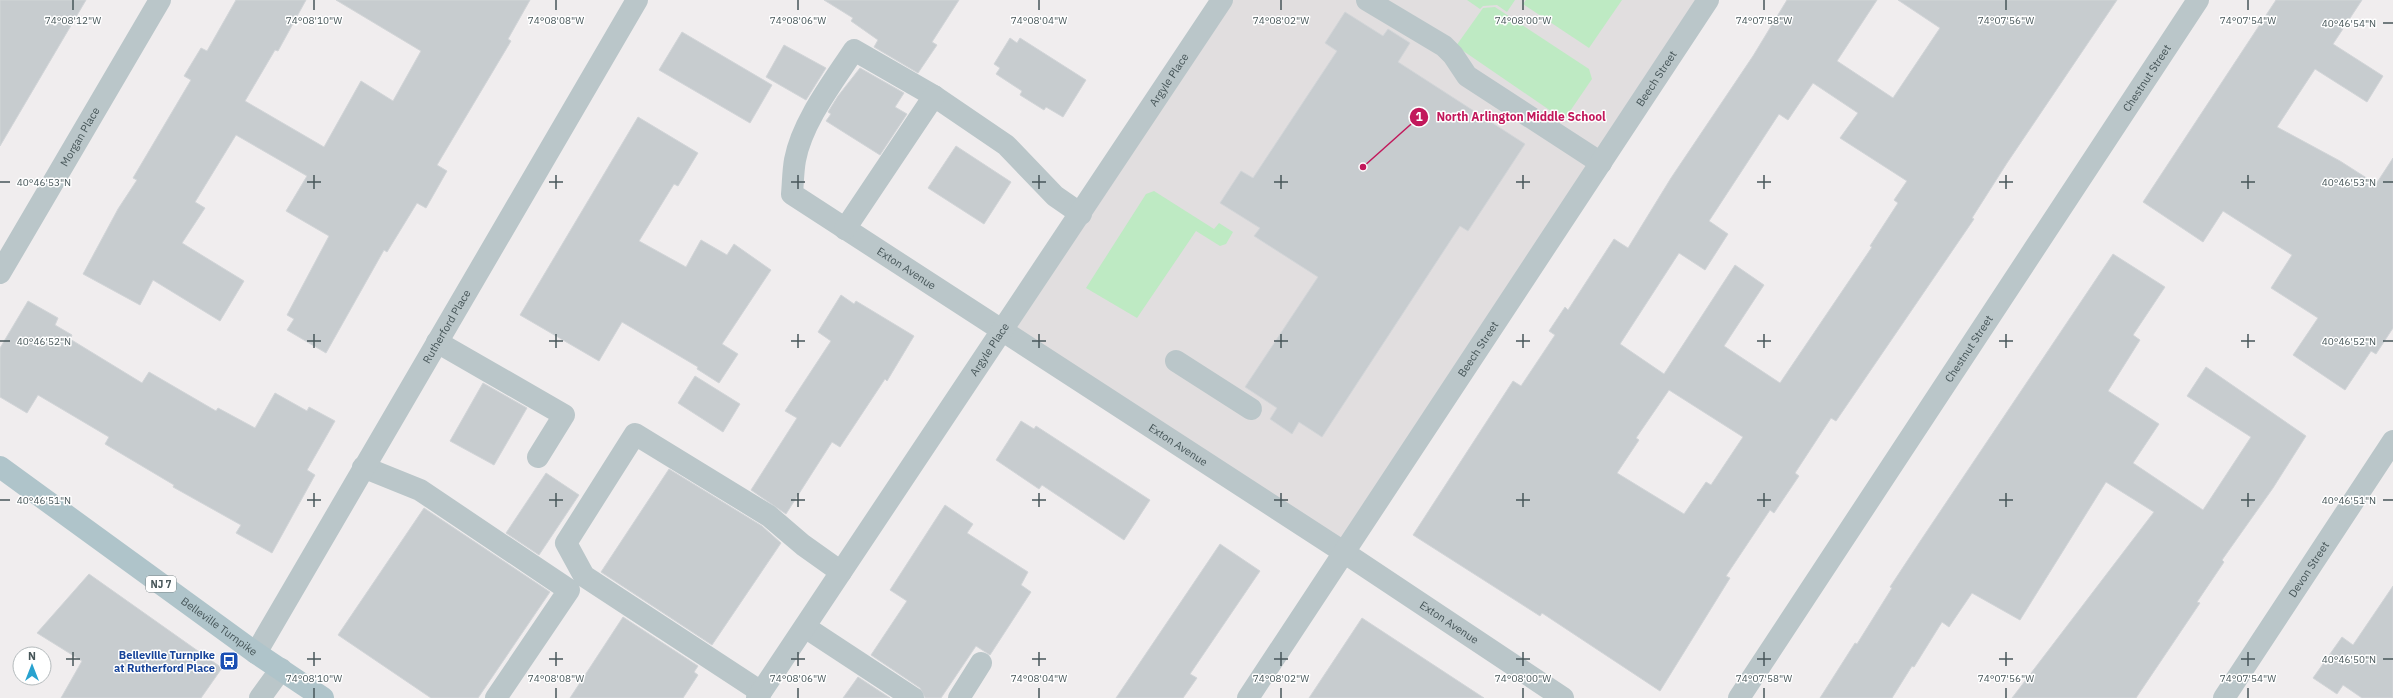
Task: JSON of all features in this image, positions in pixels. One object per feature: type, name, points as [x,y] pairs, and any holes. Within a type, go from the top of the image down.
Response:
[{"type":"main road","name":"Belleville Turnpike","points":[[0,467],[256,653],[281,668],[323,698]]},
{"type":"street","name":"Morgan Place","points":[[0,273],[160,0]]},
{"type":"street","name":"Rutherford Place","points":[[256,653],[363,467],[637,0]]},
{"type":"street","name":"Argyle Place","points":[[764,694],[805,627],[1002,333],[1222,0]]},
{"type":"street","points":[[1367,0],[1444,46],[1453,55],[1467,76],[1601,163]]},
{"type":"street","name":"Beech Street","points":[[1248,698],[1345,553],[1708,0]]},
{"type":"street","name":"Chestnut Street","points":[[1739,698],[2198,0]]},
{"type":"street","name":"Exton Avenue","points":[[934,96],[854,50],[818,105],[799,146],[795,160],[792,194],[1002,333],[1345,553],[1563,698]]},
{"type":"street","points":[[844,229],[934,96],[1006,145],[1051,192],[1081,214]]},
{"type":"street","points":[[437,342],[564,415],[538,457]]},
{"type":"street","points":[[1176,361],[1251,409]]},
{"type":"street","points":[[764,694],[584,576],[566,543],[635,434],[769,516],[803,546],[842,572]]},
{"type":"street","name":"Devon Street","points":[[2224,698],[2393,440]]},
{"type":"street","points":[[363,467],[420,490],[569,590],[496,698]]},
{"type":"street","points":[[805,627],[913,698]]},
{"type":"street","points":[[959,698],[981,663]]},
{"type":"street","points":[[260,698],[281,668]]},
{"type":"shaded area","points":[[1222,0],[1708,0],[1345,553],[1002,333]]},
{"type":"green space","points":[[1467,0],[1515,0],[1507,12],[1497,5],[1483,6],[1480,9]]},
{"type":"green space","points":[[1526,0],[1622,0],[1589,48],[1523,4]]},
{"type":"green space","points":[[1495,7],[1589,69],[1592,79],[1564,120],[1456,46],[1483,8]]},
{"type":"green space","points":[[1154,191],[1214,229],[1219,223],[1233,232],[1226,244],[1220,246],[1196,231],[1137,318],[1086,288],[1146,194]]},
{"type":"building","points":[[0,0],[86,0],[0,146]]},
{"type":"building","points":[[236,0],[306,0],[278,51],[275,50],[245,101],[324,147],[361,81],[393,101],[421,51],[336,0],[530,0],[508,39],[511,41],[437,165],[447,171],[426,208],[417,203],[387,252],[384,250],[326,353],[287,330],[294,319],[287,315],[329,236],[286,211],[307,176],[236,135],[195,202],[205,208],[182,243],[244,281],[220,321],[153,280],[140,305],[83,274],[118,209],[137,180],[133,178],[191,80],[184,76],[201,48],[207,51]]},
{"type":"building","points":[[824,0],[959,0],[932,42],[937,45],[918,73],[874,47],[878,40],[851,21],[853,18]]},
{"type":"building","points":[[1787,0],[1877,0],[1837,61],[1893,98],[1940,28],[1898,0],[2117,0],[2007,163],[1972,218],[1974,219],[1836,421],[1831,418],[1795,473],[1799,476],[1774,513],[1770,510],[1726,576],[1730,578],[1660,691],[1542,613],[1540,616],[1413,535],[1513,381],[1521,386],[1555,335],[1549,331],[1565,307],[1568,310],[1614,239],[1628,248],[1671,178],[1753,56]],"holes":[[[1813,83],[1858,113],[1840,138],[1907,181],[1894,200],[1898,203],[1870,246],[1872,247],[1780,383],[1724,346],[1764,285],[1735,265],[1664,374],[1620,344],[1679,253],[1705,270],[1728,234],[1709,221],[1779,114],[1788,120]],[[1669,390],[1743,437],[1711,485],[1706,482],[1684,514],[1617,473],[1639,440],[1636,438]]]},
{"type":"building","points":[[2276,0],[2362,0],[2333,44],[2383,76],[2367,102],[2315,69],[2277,127],[2340,161],[2376,184],[2393,158],[2393,328],[2376,354],[2371,351],[2345,390],[2293,355],[2318,318],[2271,288],[2292,255],[2223,211],[2203,242],[2143,202]]},
{"type":"building","points":[[1345,12],[1383,36],[1388,29],[1410,43],[1398,62],[1525,144],[1468,231],[1460,226],[1322,437],[1299,422],[1292,434],[1270,419],[1277,408],[1245,387],[1318,277],[1254,236],[1260,228],[1220,203],[1241,171],[1253,178],[1337,51],[1325,43]]},
{"type":"building","points":[[682,32],[772,85],[750,123],[659,70]]},
{"type":"building","points":[[1010,38],[1017,43],[1020,38],[1086,80],[1063,117],[1046,107],[1044,110],[1020,95],[1022,91],[996,74],[1000,68],[994,64]]},
{"type":"building","points":[[784,45],[826,68],[806,100],[766,77]]},
{"type":"building","points":[[860,68],[904,93],[895,107],[907,114],[880,155],[826,121],[831,114],[828,112],[838,96]]},
{"type":"building","points":[[638,117],[698,153],[678,186],[674,184],[639,241],[686,267],[701,240],[727,255],[734,244],[771,270],[722,344],[738,354],[719,383],[697,369],[698,367],[622,322],[599,361],[520,315]]},
{"type":"building","points":[[956,146],[1011,182],[984,224],[928,188]]},
{"type":"building","points":[[2113,254],[2165,287],[2133,335],[2140,340],[2108,391],[2159,424],[2133,463],[2203,510],[2251,437],[2187,396],[2206,367],[2306,436],[2273,488],[2222,560],[2224,562],[2197,602],[2200,603],[2136,698],[2012,698],[2154,512],[2106,482],[2020,620],[1972,593],[1949,627],[1942,622],[1914,667],[1912,666],[1892,698],[1820,698],[1855,643],[1857,644],[1892,588],[1890,587],[1921,540]]},
{"type":"building","points":[[841,295],[854,304],[856,301],[914,336],[887,381],[885,379],[840,447],[832,442],[786,514],[751,490],[797,418],[785,411],[831,341],[818,332]]},
{"type":"building","points":[[28,301],[58,318],[55,325],[72,335],[70,339],[142,383],[149,372],[216,411],[218,408],[255,428],[275,393],[307,411],[309,407],[335,421],[307,470],[315,475],[272,553],[236,533],[241,525],[173,487],[174,485],[105,444],[109,437],[38,395],[27,413],[0,397],[0,348]]},
{"type":"building","points":[[695,376],[740,404],[723,432],[678,403]]},
{"type":"building","points":[[483,383],[527,408],[494,465],[450,441]]},
{"type":"building","points":[[1021,421],[1034,429],[1036,426],[1150,500],[1124,540],[1042,485],[1039,489],[996,460]]},
{"type":"building","points":[[669,469],[762,526],[781,543],[712,645],[601,572]]},
{"type":"building","points":[[546,473],[579,495],[539,555],[506,533]]},
{"type":"building","points":[[945,505],[973,524],[967,533],[1028,572],[1021,585],[1031,592],[990,655],[976,646],[941,698],[925,698],[920,688],[871,655],[907,601],[890,590]]},
{"type":"building","points":[[424,508],[550,592],[478,698],[431,698],[338,635]]},
{"type":"building","points":[[1220,544],[1260,571],[1190,674],[1197,678],[1183,698],[1116,698]]},
{"type":"building","points":[[89,574],[222,668],[201,698],[61,698],[82,661],[37,633]]},
{"type":"building","points":[[2393,586],[2393,698],[2362,698],[2343,685],[2337,694],[2313,678],[2342,637],[2353,645]]},
{"type":"building","points":[[623,617],[698,666],[694,672],[698,675],[683,698],[570,698]]},
{"type":"building","points":[[1362,618],[1484,698],[1309,698]]},
{"type":"building","points":[[858,677],[890,698],[843,698]]},
{"type":"place","name":"North Arlington Middle School","points":[[1363,167]]},
{"type":"place","name":"Belleville Turnpike at Rutherford Place","points":[[229,661]]}]
